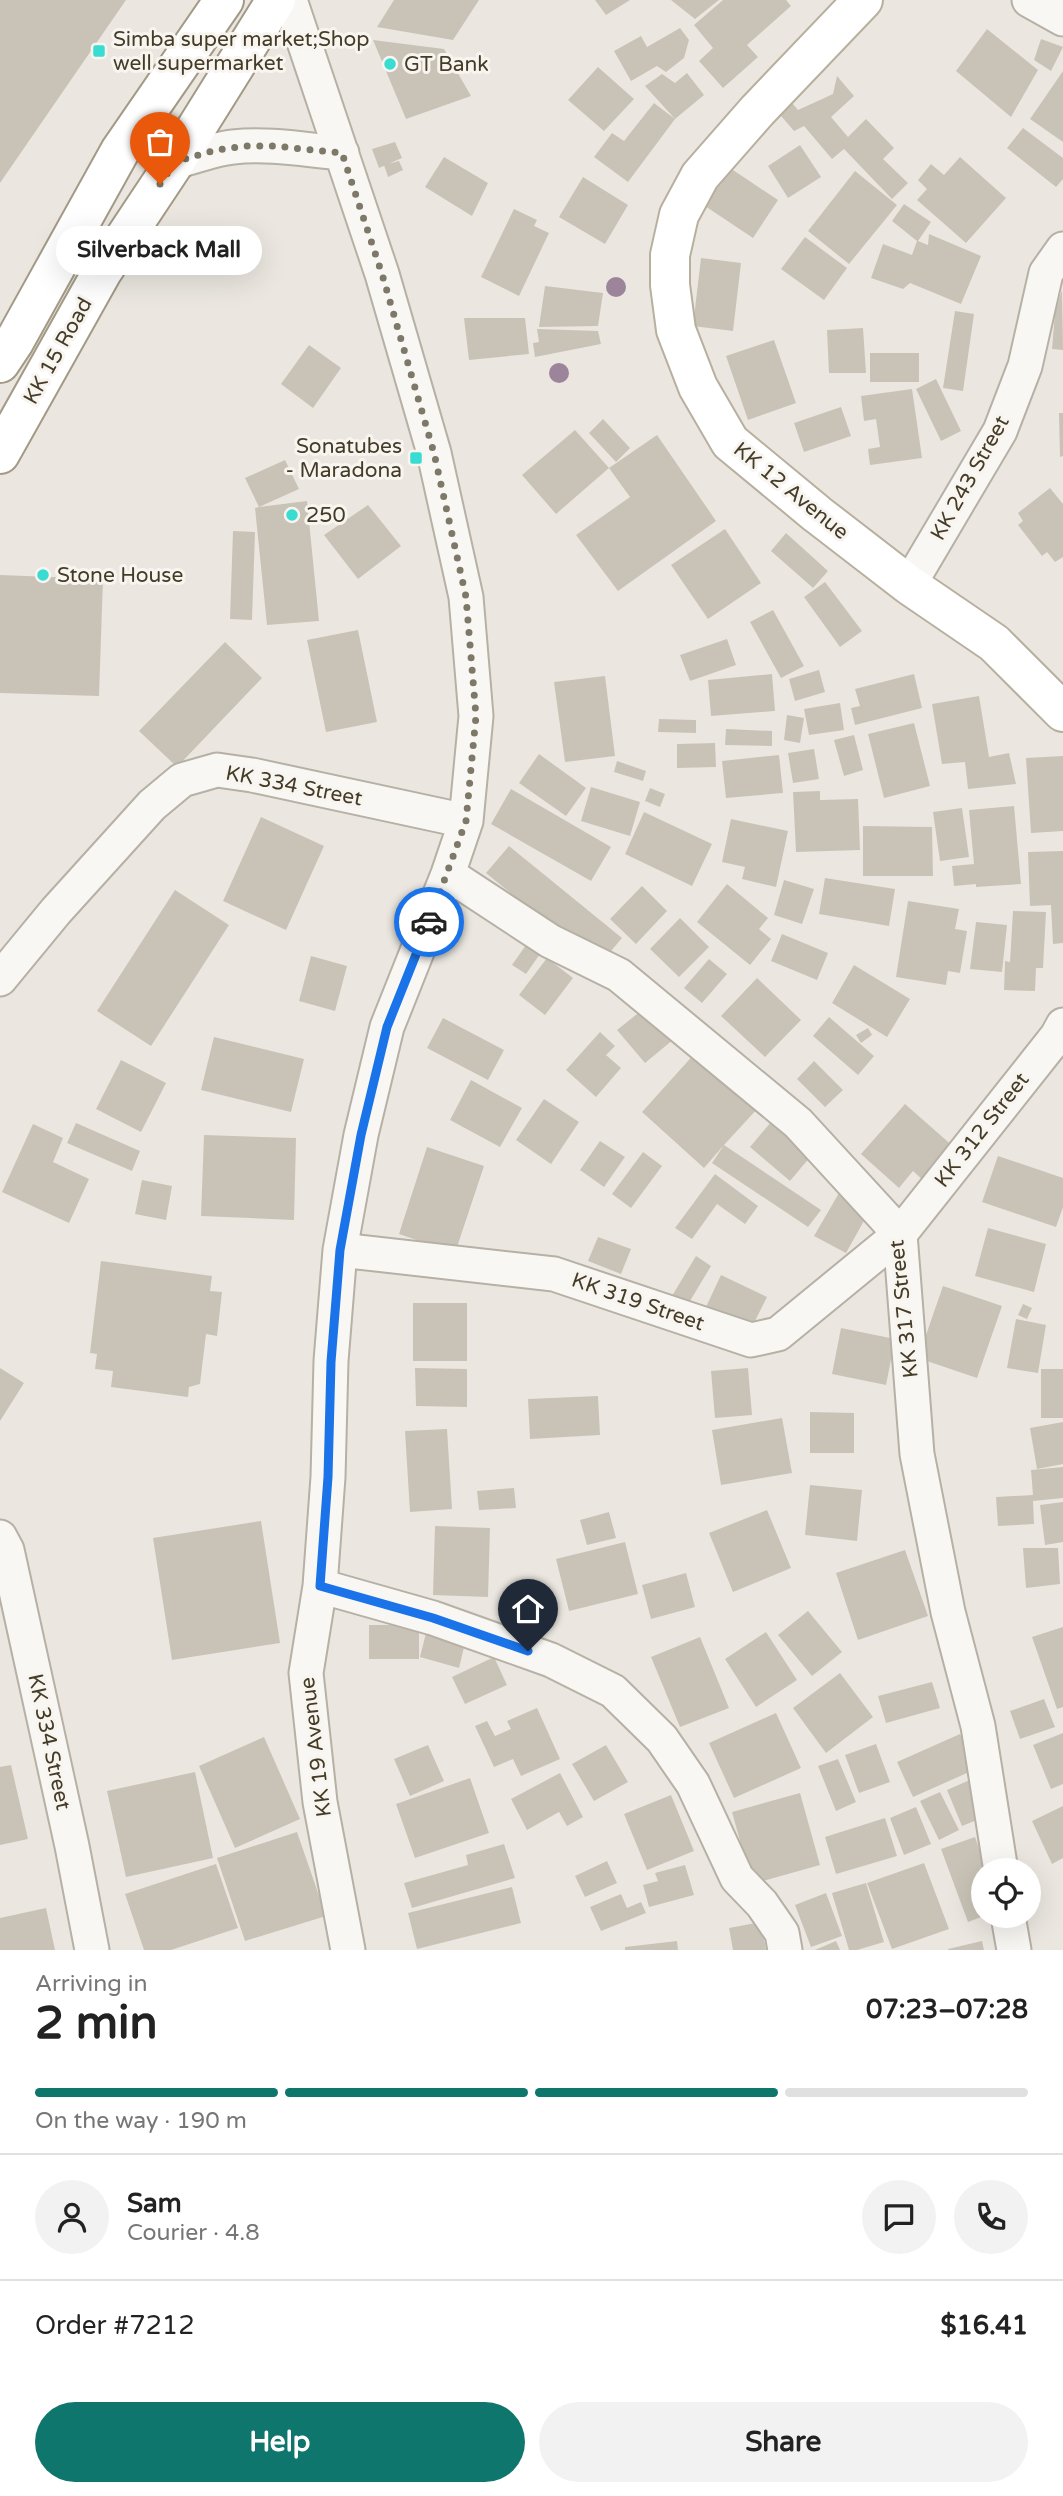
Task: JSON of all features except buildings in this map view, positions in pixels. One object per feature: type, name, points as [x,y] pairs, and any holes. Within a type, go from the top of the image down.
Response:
[{"type":"main road","name":"KK 15 Road","points":[[5,346],[120,151],[224,0]]},
{"type":"main road","name":"KK 15 Road","points":[[0,454],[102,272],[175,162],[276,0]]},
{"type":"main road","name":"KK 12 Avenue","points":[[863,0],[757,111],[700,176],[680,215],[670,255],[670,285],[676,330],[698,387],[730,442],[909,585],[994,643],[1063,712]]},
{"type":"street","name":"KK 19 Avenue","points":[[290,0],[382,274],[434,453],[466,597],[476,716],[466,821],[448,874],[387,1027],[361,1135],[340,1250],[331,1362],[328,1477],[320,1586],[306,1673],[320,1802],[348,1950]]},
{"type":"street","points":[[1029,0],[1063,19]]},
{"type":"street","points":[[175,162],[216,150],[245,146],[342,153]]},
{"type":"street","name":"KK 243 Street","points":[[909,585],[1000,431],[1025,366],[1046,273],[1063,249]]},
{"type":"street","name":"KK 334 Street","points":[[0,979],[56,911],[152,805],[182,780],[217,770],[252,775],[466,821]]},
{"type":"street","name":"KK 317 Street","points":[[448,874],[550,941],[619,975],[798,1123],[900,1234],[918,1454],[948,1612],[978,1726],[999,1858]]},
{"type":"street","name":"KK 312 Street","points":[[900,1234],[1063,1025]]},
{"type":"street","name":"KK 319 Street","points":[[340,1250],[554,1273],[751,1340],[778,1334],[900,1234]]},
{"type":"street","name":"KK 334 Street","points":[[0,1537],[7,1550],[92,1950]]},
{"type":"street","points":[[320,1586],[433,1618],[551,1660],[613,1691],[662,1739],[692,1784],[737,1878],[782,1933],[785,1950]]},
{"type":"street","points":[[1011,1928],[1014,1950]]},
{"type":"way so far","points":[[160,184],[175,162],[230,147],[274,146],[342,153],[382,274],[434,453],[466,597],[476,716],[466,821],[429,922]]},
{"type":"place","name":"Simba super market;Shop well supermarket","points":[[99,51]]},
{"type":"place","name":"GT Bank","points":[[390,64]]},
{"type":"place","name":"Silverback Mall","points":[[160,184]]},
{"type":"place","name":"Sonatubes - Maradona","points":[[416,458]]},
{"type":"place","name":"250","points":[[292,515]]},
{"type":"place","name":"Stone House","points":[[43,575]]},
{"type":"route","points":[[429,922],[387,1027],[361,1135],[340,1250],[331,1362],[328,1477],[320,1586],[433,1618],[528,1651]]}]
